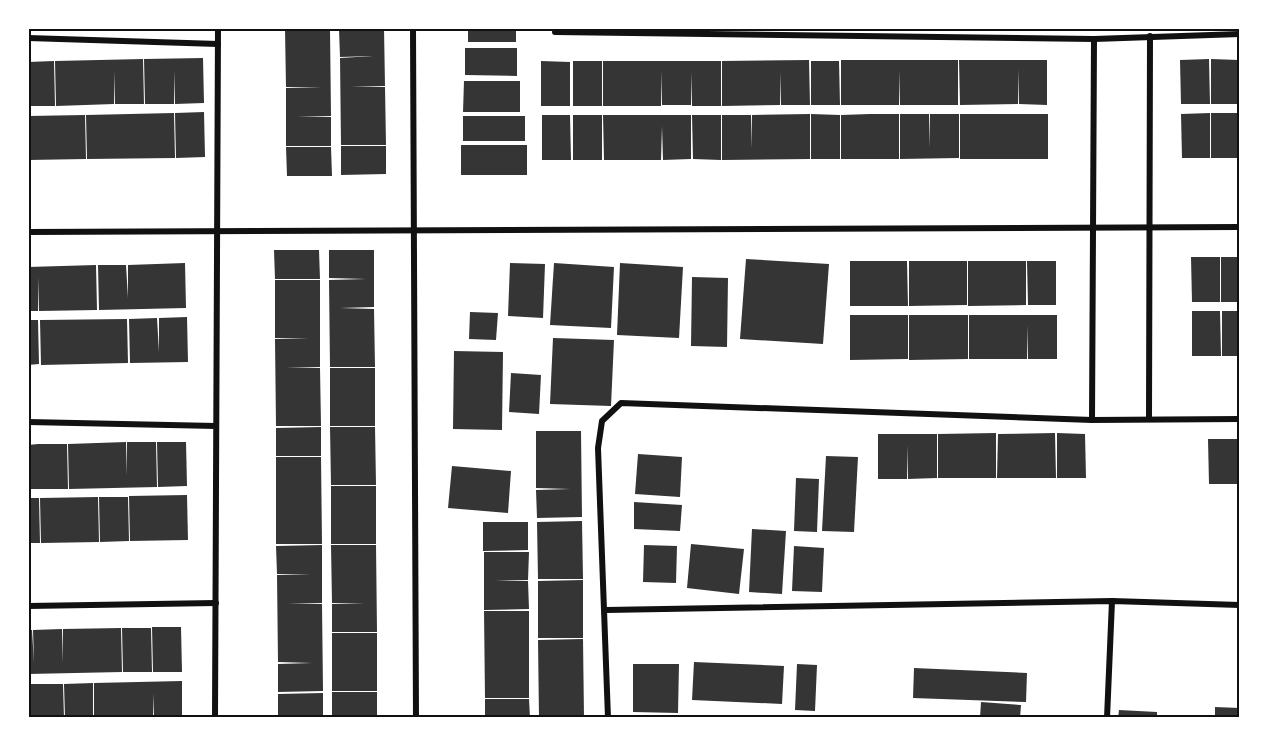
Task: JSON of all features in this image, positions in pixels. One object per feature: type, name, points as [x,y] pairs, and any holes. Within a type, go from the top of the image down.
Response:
[{"type":"street","points":[[215,717],[218,28]]},
{"type":"street","points":[[413,28],[416,717]]},
{"type":"street","points":[[555,32],[601,30],[1094,39],[1239,34]]},
{"type":"street","points":[[1149,419],[1150,36]]},
{"type":"street","points":[[28,38],[218,44]]},
{"type":"street","points":[[1092,420],[1094,39]]},
{"type":"street","points":[[28,232],[413,228],[1239,227]]},
{"type":"street","points":[[608,717],[606,610],[598,448],[602,421],[621,403],[1092,420],[1239,419]]},
{"type":"street","points":[[28,422],[216,426]]},
{"type":"street","points":[[606,610],[1112,601],[1239,605]]},
{"type":"street","points":[[1107,717],[1112,601]]},
{"type":"street","points":[[28,606],[216,603]]},
{"type":"building","points":[[384,28],[385,86],[351,87],[385,87],[386,145],[341,145],[340,58],[373,56],[340,57],[339,29]]},
{"type":"building","points":[[468,28],[516,28],[516,42],[468,42]]},
{"type":"building","points":[[285,29],[330,29],[331,116],[297,116],[331,117],[331,146],[286,146],[286,88],[322,87],[286,87]]},
{"type":"building","points":[[465,48],[517,48],[517,76],[465,75]]},
{"type":"building","points":[[203,58],[204,103],[175,104],[174,70],[174,104],[145,104],[144,59]]},
{"type":"building","points":[[143,59],[144,104],[115,104],[114,71],[114,104],[56,106],[55,61]]},
{"type":"building","points":[[1209,59],[1210,104],[1181,104],[1180,60]]},
{"type":"building","points":[[1211,59],[1239,60],[1240,104],[1211,104]]},
{"type":"building","points":[[809,60],[810,105],[781,105],[780,72],[780,105],[722,106],[722,61]]},
{"type":"building","points":[[841,60],[958,60],[958,105],[900,105],[899,70],[899,105],[841,105]]},
{"type":"building","points":[[959,60],[1047,60],[1047,105],[1019,104],[1018,69],[1018,104],[960,105]]},
{"type":"building","points":[[54,61],[55,106],[28,106],[28,62]]},
{"type":"building","points":[[541,61],[570,62],[570,106],[541,106]]},
{"type":"building","points":[[573,61],[602,61],[602,106],[573,106]]},
{"type":"building","points":[[603,61],[721,61],[721,106],[692,106],[692,72],[691,105],[662,105],[661,71],[661,106],[603,106]]},
{"type":"building","points":[[811,61],[839,61],[840,105],[811,105]]},
{"type":"building","points":[[464,81],[520,81],[520,112],[463,112]]},
{"type":"building","points":[[204,112],[205,157],[176,158],[175,113]]},
{"type":"building","points":[[174,113],[175,158],[87,159],[86,115]]},
{"type":"building","points":[[1210,113],[1210,158],[1182,158],[1181,114]]},
{"type":"building","points":[[1211,113],[1240,113],[1240,158],[1211,158]]},
{"type":"building","points":[[810,114],[810,159],[722,160],[722,115],[751,115],[752,149],[752,115]]},
{"type":"building","points":[[811,114],[840,115],[840,159],[811,159]]},
{"type":"building","points":[[899,114],[899,159],[841,159],[841,115]]},
{"type":"building","points":[[900,114],[929,114],[929,148],[930,114],[959,114],[959,158],[900,159]]},
{"type":"building","points":[[960,114],[1048,114],[1048,159],[960,159]]},
{"type":"building","points":[[85,115],[86,159],[28,160],[28,116]]},
{"type":"building","points":[[542,115],[570,115],[571,160],[542,160]]},
{"type":"building","points":[[573,115],[602,115],[602,160],[573,160]]},
{"type":"building","points":[[603,115],[691,115],[691,159],[663,160],[662,126],[661,160],[604,160]]},
{"type":"building","points":[[692,115],[721,115],[721,160],[693,159]]},
{"type":"building","points":[[463,116],[525,116],[525,141],[463,141]]},
{"type":"building","points":[[461,145],[527,145],[527,175],[461,175]]},
{"type":"building","points":[[341,146],[386,146],[386,174],[341,175]]},
{"type":"building","points":[[286,147],[331,147],[332,176],[287,176]]},
{"type":"building","points":[[274,250],[319,250],[320,279],[275,279]]},
{"type":"building","points":[[329,250],[374,250],[374,307],[340,308],[374,309],[375,367],[330,367],[329,280],[366,279],[329,278]]},
{"type":"building","points":[[1191,257],[1220,257],[1220,302],[1192,302]]},
{"type":"building","points":[[1221,257],[1240,257],[1240,302],[1221,302]]},
{"type":"building","points":[[746,259],[829,264],[823,344],[740,339]]},
{"type":"building","points":[[850,261],[907,261],[908,306],[850,306]]},
{"type":"building","points":[[909,261],[967,261],[967,305],[909,306]]},
{"type":"building","points":[[968,261],[1026,261],[1026,305],[968,306]]},
{"type":"building","points":[[1027,261],[1056,261],[1056,305],[1028,305]]},
{"type":"building","points":[[185,263],[186,308],[99,310],[98,265],[126,265],[128,298],[128,265]]},
{"type":"building","points":[[510,263],[545,264],[543,318],[508,316]]},
{"type":"building","points":[[554,263],[614,267],[611,328],[550,325]]},
{"type":"building","points":[[620,263],[683,267],[679,338],[617,335]]},
{"type":"building","points":[[96,265],[97,310],[39,311],[38,277],[38,311],[28,311],[28,267]]},
{"type":"building","points":[[692,277],[728,278],[727,347],[691,346]]},
{"type":"building","points":[[275,280],[320,280],[320,367],[286,368],[320,368],[321,426],[276,426],[275,339],[309,339],[275,338]]},
{"type":"building","points":[[1192,311],[1220,311],[1221,356],[1192,356]]},
{"type":"building","points":[[1222,311],[1240,311],[1240,356],[1222,356]]},
{"type":"building","points":[[470,312],[498,313],[496,340],[469,339]]},
{"type":"building","points":[[850,315],[908,315],[908,359],[850,360]]},
{"type":"building","points":[[909,315],[968,315],[968,359],[909,360]]},
{"type":"building","points":[[969,315],[1057,315],[1057,359],[1028,359],[1027,325],[1027,359],[969,359]]},
{"type":"building","points":[[187,317],[188,362],[130,363],[129,319],[157,318],[159,352],[159,318]]},
{"type":"building","points":[[127,319],[128,363],[41,365],[40,320]]},
{"type":"building","points":[[28,320],[38,320],[39,364],[28,365]]},
{"type":"building","points":[[553,338],[614,340],[611,406],[550,404]]},
{"type":"building","points":[[454,351],[503,352],[502,430],[453,429]]},
{"type":"building","points":[[330,368],[375,368],[375,426],[330,426]]},
{"type":"building","points":[[511,373],[541,375],[539,414],[509,412]]},
{"type":"building","points":[[321,427],[321,456],[276,456],[276,428]]},
{"type":"building","points":[[330,427],[375,427],[376,485],[331,485]]},
{"type":"building","points":[[536,431],[581,431],[582,517],[537,518],[536,490],[570,489],[536,488]]},
{"type":"building","points":[[996,433],[996,478],[938,478],[938,434]]},
{"type":"building","points":[[1055,433],[1056,478],[997,478],[998,434]]},
{"type":"building","points":[[1057,433],[1085,434],[1086,478],[1057,478]]},
{"type":"building","points":[[878,434],[937,434],[937,478],[908,479],[907,445],[907,479],[878,479]]},
{"type":"building","points":[[1208,439],[1240,439],[1237,484],[1209,484]]},
{"type":"building","points":[[126,442],[127,476],[127,442],[156,442],[157,487],[69,489],[68,444]]},
{"type":"building","points":[[157,442],[186,442],[187,486],[158,487]]},
{"type":"building","points":[[67,444],[68,489],[28,489],[28,445]]},
{"type":"building","points":[[638,454],[682,457],[680,497],[635,494]]},
{"type":"building","points":[[826,456],[858,457],[854,532],[822,531]]},
{"type":"building","points":[[276,457],[321,457],[322,544],[276,544]]},
{"type":"building","points":[[452,466],[511,471],[508,513],[448,508]]},
{"type":"building","points":[[796,478],[819,479],[817,532],[794,531]]},
{"type":"building","points":[[331,486],[376,486],[376,544],[331,544]]},
{"type":"building","points":[[187,495],[188,540],[130,541],[129,496]]},
{"type":"building","points":[[98,497],[99,542],[41,543],[40,498]]},
{"type":"building","points":[[99,497],[128,497],[129,541],[100,542]]},
{"type":"building","points":[[28,498],[39,498],[40,543],[28,543]]},
{"type":"building","points":[[634,502],[682,505],[680,531],[634,529]]},
{"type":"building","points":[[582,521],[583,579],[538,579],[537,522]]},
{"type":"building","points":[[483,522],[528,522],[528,550],[483,551]]},
{"type":"building","points":[[752,529],[786,531],[782,594],[749,592]]},
{"type":"building","points":[[691,544],[744,549],[739,594],[687,588]]},
{"type":"building","points":[[322,545],[322,603],[288,604],[322,604],[323,691],[278,692],[278,664],[312,663],[278,662],[277,575],[311,574],[277,574],[276,546]]},
{"type":"building","points":[[331,545],[376,545],[377,632],[332,632],[332,604],[365,604],[332,603]]},
{"type":"building","points":[[644,545],[677,546],[676,583],[643,582]]},
{"type":"building","points":[[794,546],[824,548],[822,592],[792,591]]},
{"type":"building","points":[[484,552],[529,552],[528,580],[495,580],[528,581],[529,609],[484,610]]},
{"type":"building","points":[[583,580],[583,638],[538,638],[538,581]]},
{"type":"building","points":[[484,611],[529,611],[529,698],[485,698]]},
{"type":"building","points":[[152,627],[181,627],[182,672],[153,672]]},
{"type":"building","points":[[121,628],[122,672],[28,674],[28,630],[32,630],[34,663],[33,630],[62,629],[63,663],[63,629]]},
{"type":"building","points":[[122,628],[151,628],[152,672],[123,672]]},
{"type":"building","points":[[332,633],[377,633],[377,691],[332,691]]},
{"type":"building","points":[[583,639],[584,718],[539,718],[538,640]]},
{"type":"building","points":[[694,662],[784,666],[782,704],[692,700]]},
{"type":"building","points":[[633,664],[679,664],[678,713],[633,712]]},
{"type":"building","points":[[797,664],[817,665],[815,711],[795,710]]},
{"type":"building","points":[[914,668],[1027,673],[1026,702],[913,698]]},
{"type":"building","points":[[182,681],[182,718],[154,718],[153,693],[153,718],[94,718],[94,683]]},
{"type":"building","points":[[93,683],[93,718],[65,718],[64,684]]},
{"type":"building","points":[[28,684],[63,684],[64,718],[28,718]]},
{"type":"building","points":[[332,692],[377,692],[377,718],[332,718]]},
{"type":"building","points":[[323,693],[323,718],[278,718],[278,694]]},
{"type":"building","points":[[485,699],[529,699],[530,718],[485,718]]},
{"type":"building","points":[[981,702],[1021,705],[1020,718],[980,718]]},
{"type":"building","points":[[1215,707],[1240,708],[1240,718],[1215,718]]},
{"type":"building","points":[[1119,710],[1157,712],[1157,718],[1118,718]]}]
